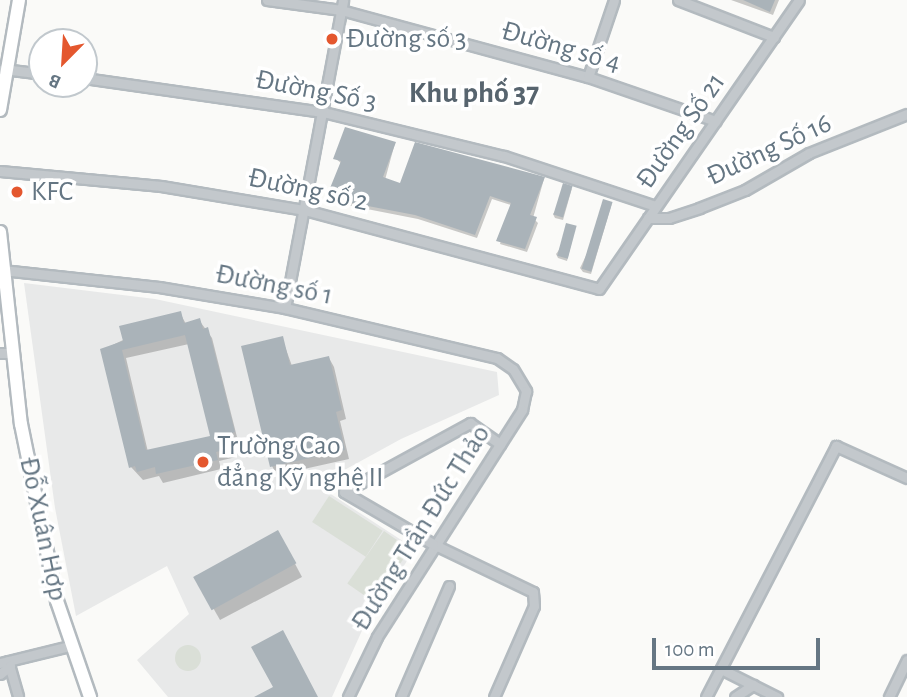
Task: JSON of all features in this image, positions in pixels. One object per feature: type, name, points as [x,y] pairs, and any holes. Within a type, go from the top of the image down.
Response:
[{"type":"main road","points":[[0,110],[4,69],[19,0]]},
{"type":"main road","name":"Đỗ Xuân Hợp","points":[[0,232],[7,353],[49,568],[70,646],[90,697]]},
{"type":"street","name":"Đường số 4","points":[[267,0],[342,5],[587,77],[716,121]]},
{"type":"street","points":[[587,77],[614,0]]},
{"type":"street","points":[[678,0],[774,37]]},
{"type":"street","name":"Đường Số 21","points":[[599,289],[799,0]]},
{"type":"street","points":[[285,308],[342,5]]},
{"type":"street","points":[[4,69],[28,72]]},
{"type":"street","name":"Đường Số 3","points":[[98,80],[323,112],[504,156],[655,206]]},
{"type":"street","name":"Đường Số 16","points":[[648,218],[668,218],[745,190],[809,153],[907,114]]},
{"type":"street","name":"Đường số 2","points":[[0,171],[161,186],[305,210],[599,289]]},
{"type":"street","name":"Đường số 1","points":[[2,270],[159,287],[285,308],[497,358],[513,369],[523,383]]},
{"type":"street","name":"Đường Trần Đức Thảo","points":[[348,697],[377,636],[527,399],[523,383]]},
{"type":"street","points":[[494,697],[536,596],[433,544],[344,492],[470,423],[500,444]]},
{"type":"street","points":[[706,697],[836,446],[907,478]]},
{"type":"street","points":[[401,697],[449,586]]},
{"type":"street","points":[[0,674],[6,663],[70,646]]},
{"type":"street","points":[[888,697],[907,660]]},
{"type":"street","points":[[6,663],[18,697]]},
{"type":"street","points":[[721,669],[776,697]]},
{"type":"street","points":[[735,697],[753,685]]},
{"type":"shaded area","name":"Trường Cao đẳng Kỹ nghệ II","points":[[24,283],[155,299],[497,372],[499,395],[401,439],[317,485],[415,549],[365,624],[332,697],[168,697],[137,660],[189,614],[167,566],[76,616],[55,508]]},
{"type":"shaded area","points":[[329,496],[383,531],[366,557],[312,522]]},
{"type":"shaded area","points":[[384,531],[410,549],[374,602],[347,583]]},
{"type":"shaded area","points":[[188,645],[197,649],[201,658],[197,667],[188,671],[179,667],[175,658],[179,649]]},
{"type":"building","points":[[743,0],[775,0],[770,12]]},
{"type":"building","points":[[345,127],[396,142],[383,177],[400,183],[415,142],[545,177],[530,215],[537,217],[525,249],[496,241],[511,203],[490,196],[475,235],[415,215],[326,198],[341,161],[333,159]]},
{"type":"building","points":[[563,183],[573,186],[563,217],[553,215]]},
{"type":"building","points":[[603,199],[613,202],[591,272],[582,269]]},
{"type":"building","points":[[566,223],[577,226],[568,259],[557,256]]},
{"type":"building","points":[[181,311],[184,323],[200,318],[203,329],[208,327],[235,432],[229,434],[232,448],[216,452],[218,460],[156,474],[155,467],[137,472],[135,466],[129,468],[100,349],[123,341],[119,326]],"holes":[[[185,335],[210,436],[146,450],[122,350]]]},
{"type":"building","points":[[283,336],[290,365],[329,356],[342,410],[336,412],[345,450],[270,467],[241,346]]},
{"type":"building","points":[[278,530],[296,563],[212,610],[193,577]]},
{"type":"building","points":[[283,630],[318,697],[254,697],[273,687],[251,647]]},
{"type":"place","name":"Đường số 3","points":[[332,39]]},
{"type":"place","name":"KFC","points":[[17,192]]},
{"type":"place","name":"Trường Cao đẳng Kỹ nghệ II","points":[[203,462]]},
{"type":"district","name":"Khu phố 37","points":[[474,93]]}]
